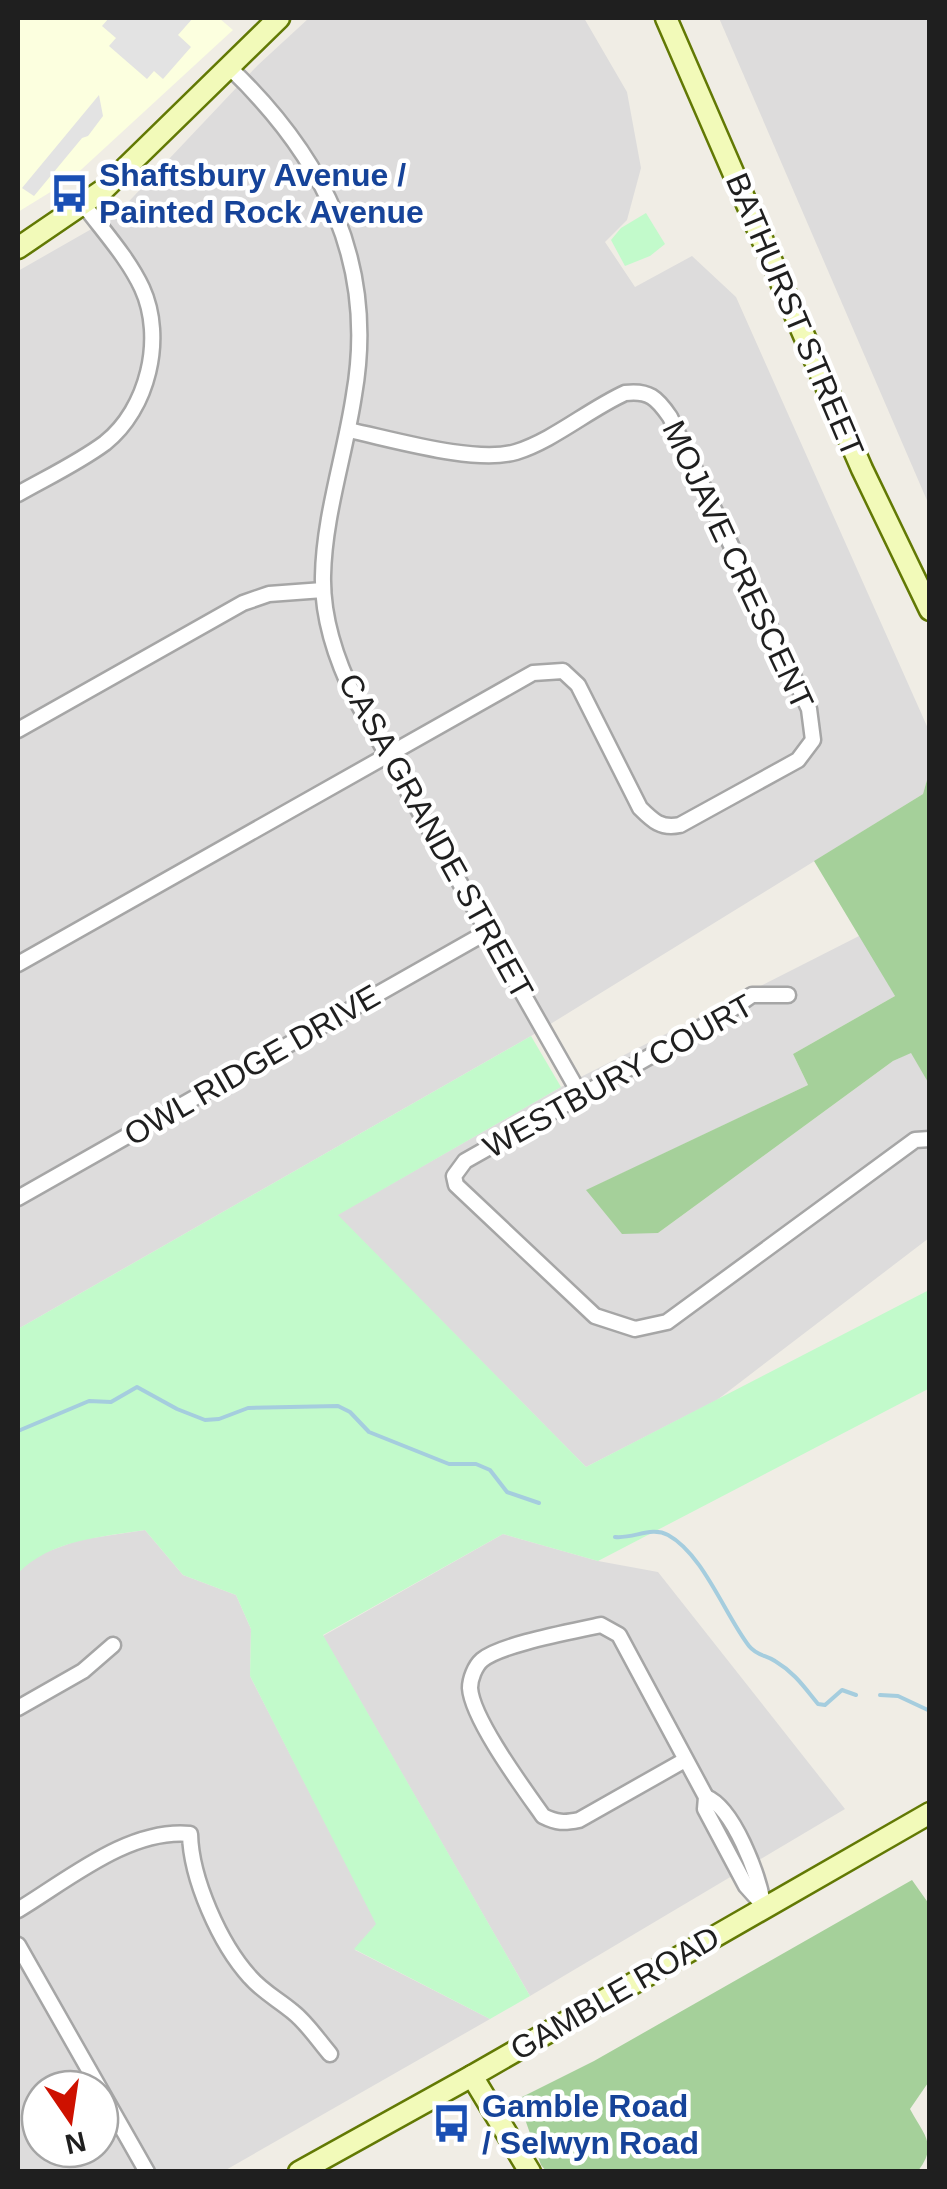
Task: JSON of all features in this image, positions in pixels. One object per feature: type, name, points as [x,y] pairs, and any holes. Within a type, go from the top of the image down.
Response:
[{"type":"main road","points":[[18,248],[84,205],[279,18]]},
{"type":"main road","name":"BATHURST STREET","points":[[666,18],[862,469],[930,610]]},
{"type":"main road","name":"GAMBLE ROAD","points":[[299,2172],[930,1813]]},
{"type":"main road","points":[[472,2076],[530,2172]]},
{"type":"street","name":"CASA GRANDE STREET","points":[[230,68],[268,106],[304,152],[324,186],[341,228],[359,309],[360,346],[327,543],[324,590],[331,638],[341,669],[581,1096]]},
{"type":"street","points":[[18,494],[108,440],[131,411],[149,370],[152,330],[146,300],[128,264],[84,205]]},
{"type":"street","name":"MOJAVE CRESCENT","points":[[348,430],[472,455],[498,456],[518,451],[625,392],[653,395],[670,417],[801,692],[813,740],[798,760],[668,828],[656,824],[640,808],[578,685],[563,671],[533,673],[387,754]]},
{"type":"street","points":[[18,730],[243,603],[284,592],[324,590]]},
{"type":"street","points":[[18,964],[387,754]]},
{"type":"street","name":"OWL RIDGE DRIVE","points":[[18,1198],[487,932]]},
{"type":"street","name":"WESTBURY COURT","points":[[788,995],[752,995],[464,1162],[454,1176],[462,1193],[595,1316],[635,1329],[666,1322],[915,1140],[930,1139]]},
{"type":"street","points":[[686,1760],[579,1820],[561,1824],[552,1821],[542,1816],[503,1756],[472,1697],[471,1678],[482,1660],[501,1650],[601,1625],[619,1635],[686,1760],[706,1798],[718,1802],[743,1846],[758,1879],[764,1906]]},
{"type":"street","points":[[18,1708],[83,1671],[113,1645]]},
{"type":"street","points":[[18,1910],[122,1849],[169,1832],[190,1834],[198,1880],[236,1958],[261,1989],[296,2014],[330,2054]]},
{"type":"street","points":[[18,1945],[147,2172]]},
{"type":"shaded area","points":[[18,18],[219,18],[233,30],[70,180],[18,212]]},
{"type":"shaded area","points":[[109,18],[193,18],[178,35],[191,47],[163,79],[154,71],[147,79],[109,46],[116,38],[102,26]]},
{"type":"shaded area","points":[[309,18],[584,18],[627,92],[641,168],[627,220],[605,242],[635,287],[692,256],[736,297],[930,733],[929,773],[923,794],[531,1036],[18,1329],[18,271],[116,215],[258,65]]},
{"type":"shaded area","points":[[719,18],[929,18],[929,505]]},
{"type":"shaded area","points":[[99,95],[103,116],[88,136],[82,138],[34,196],[22,188]]},
{"type":"shaded area","points":[[861,935],[895,996],[793,1054],[808,1085],[587,1190],[658,1233],[893,1061],[911,1052],[929,1084],[929,1238],[717,1400],[586,1467],[337,1215],[561,1087]]},
{"type":"shaded area","points":[[145,1530],[183,1575],[236,1595],[251,1629],[250,1676],[377,1924],[355,1950],[490,2019],[224,2171],[18,2172],[18,1573],[33,1557],[79,1540]]},
{"type":"shaded area","points":[[503,1534],[598,1561],[658,1572],[845,1809],[530,1996],[323,1636]]},
{"type":"green space","points":[[646,213],[665,244],[650,256],[625,266],[611,240],[621,228]]},
{"type":"green space","points":[[929,773],[929,1084],[911,1053],[893,1061],[658,1233],[622,1234],[586,1190],[808,1085],[793,1054],[895,996],[814,861],[923,794]]},
{"type":"green space","points":[[531,1036],[561,1087],[338,1215],[586,1467],[929,1290],[930,1388],[598,1561],[503,1534],[323,1635],[530,1996],[490,2019],[354,1949],[376,1924],[250,1676],[251,1629],[236,1595],[183,1575],[145,1530],[61,1547],[45,1553],[18,1573],[18,1329]]},
{"type":"green space","points":[[912,1880],[929,1904],[930,2080],[910,2109],[928,2147],[918,2171],[547,2172],[541,2165],[518,2099],[594,2061]]},
{"type":"waterway","points":[[18,1431],[89,1401],[111,1402],[137,1387],[205,1420],[248,1408],[338,1406],[350,1412],[369,1432],[449,1464],[476,1464],[490,1470],[507,1492],[539,1503]]},
{"type":"waterway","points":[[615,1537],[655,1532],[668,1535],[703,1570],[752,1649],[788,1670],[818,1704],[825,1705],[842,1690],[856,1695]]},
{"type":"waterway","points":[[880,1695],[898,1696],[930,1711]]},
{"type":"place","name":"Shaftsbury Avenue / Painted Rock Avenue","points":[[69,193]]},
{"type":"place","name":"Gamble Road / Selwyn Road","points":[[452,2124]]}]
